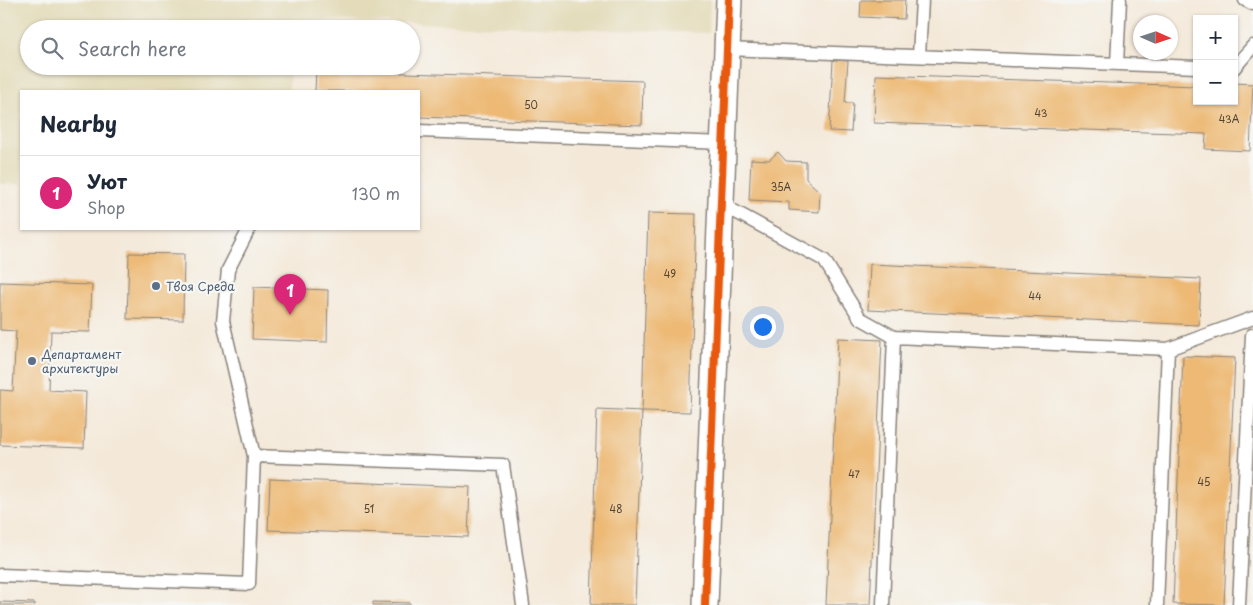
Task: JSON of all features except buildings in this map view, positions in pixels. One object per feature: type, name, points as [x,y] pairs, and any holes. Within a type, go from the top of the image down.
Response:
[{"type":"street","points":[[705,605],[729,0]]},
{"type":"lane","points":[[919,56],[922,0]]},
{"type":"lane","points":[[1118,64],[1120,0]]},
{"type":"lane","points":[[1245,0],[1253,4]]},
{"type":"lane","points":[[1238,63],[1253,46]]},
{"type":"lane","points":[[727,49],[1193,67]]},
{"type":"lane","points":[[420,131],[723,143]]},
{"type":"lane","points":[[721,204],[824,260],[860,318],[894,337],[1168,349],[1253,318]]},
{"type":"lane","points":[[0,575],[249,584],[254,456],[224,322],[228,270],[248,230]]},
{"type":"lane","points":[[1239,605],[1252,336]]},
{"type":"lane","points":[[882,605],[894,337]]},
{"type":"lane","points":[[1157,605],[1168,349]]},
{"type":"lane","points":[[254,456],[503,465],[524,605]]},
{"type":"shaded area","points":[[0,0],[710,0],[709,33],[420,23],[420,20],[20,20],[20,75],[290,75],[289,90],[20,90],[20,184],[0,184]]},
{"type":"cycle path","points":[[705,605],[729,0]]},
{"type":"place","name":"Твоя Среда","points":[[156,286]]},
{"type":"place","name":"Уют","points":[[290,315]]},
{"type":"place","name":"Департамент архитектуры","points":[[32,361]]}]
